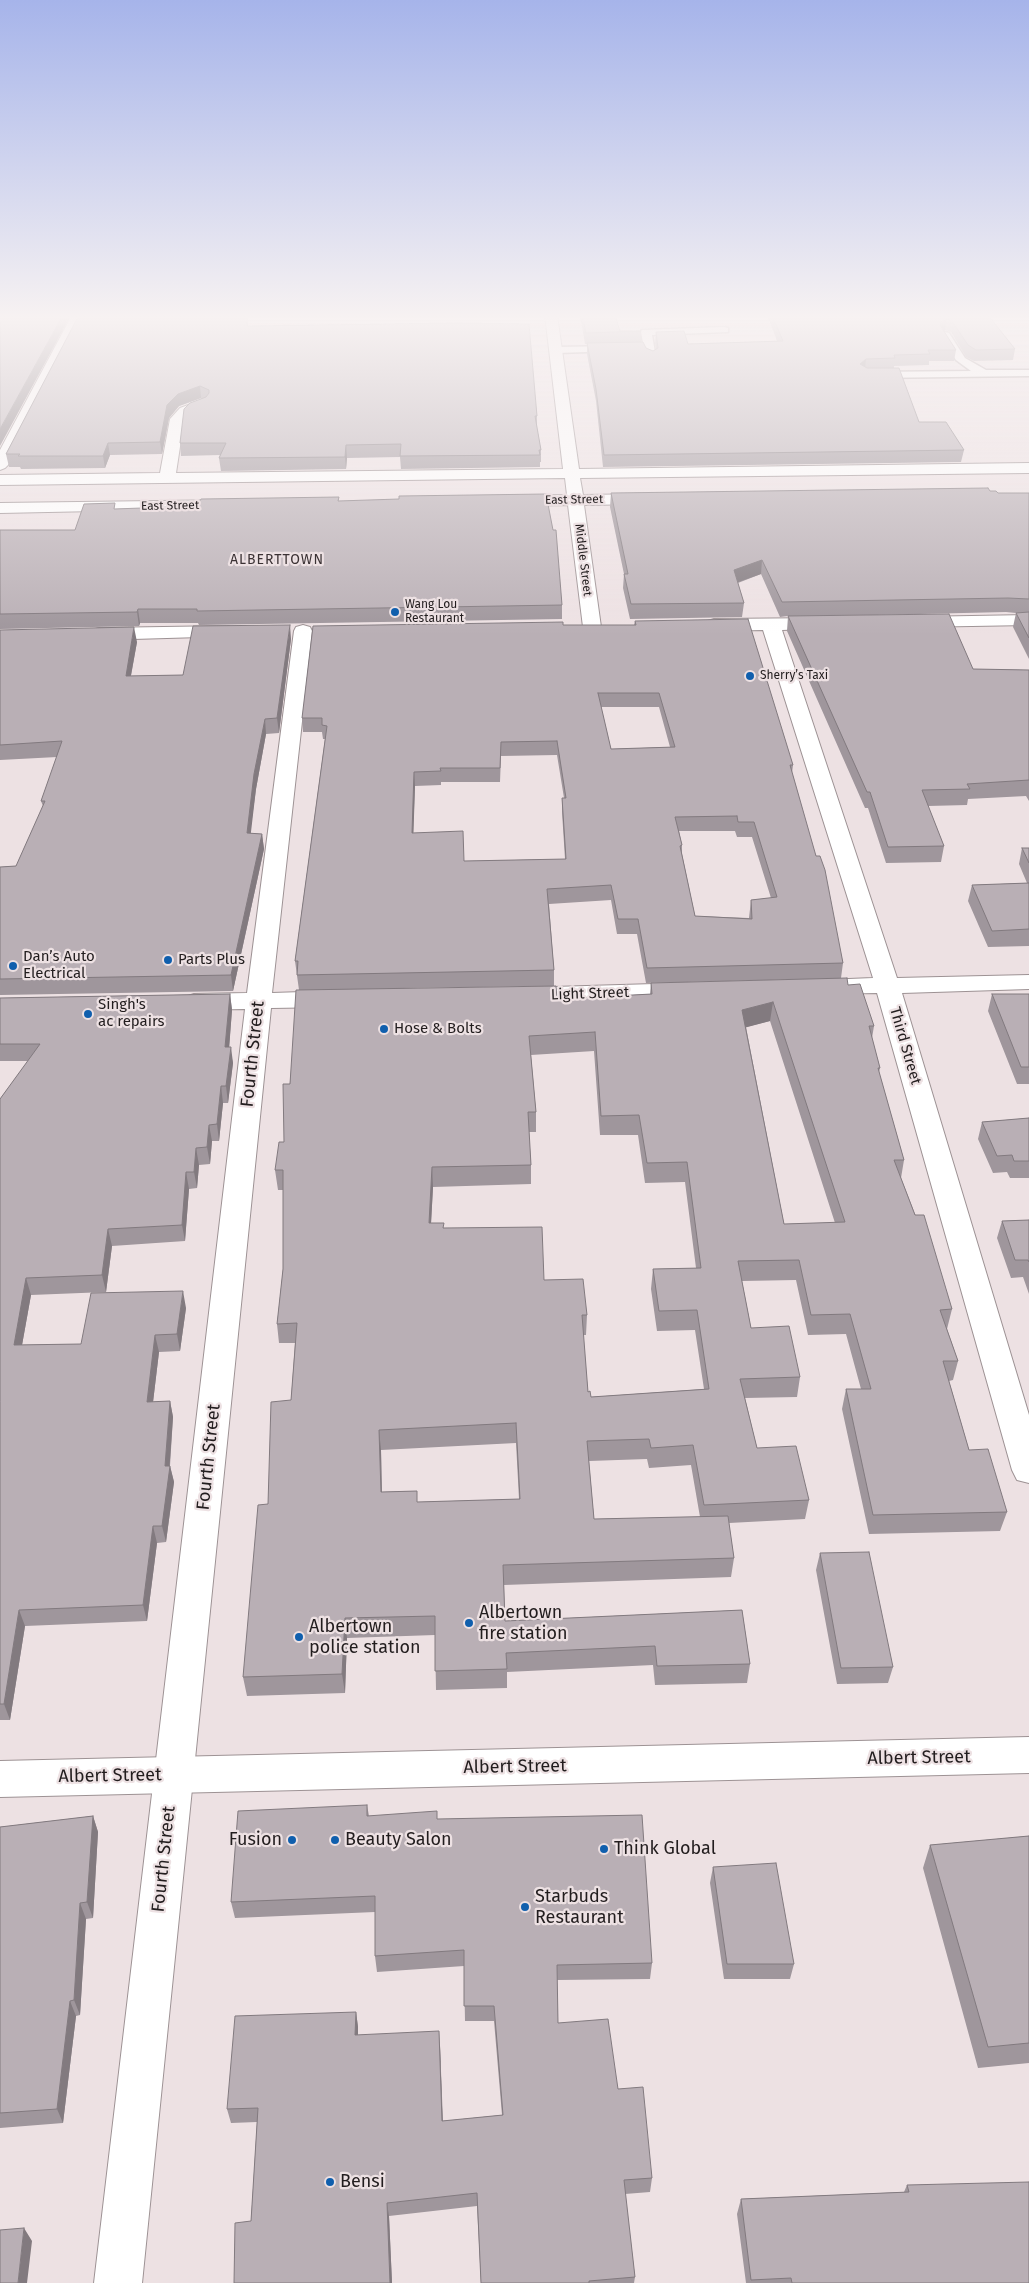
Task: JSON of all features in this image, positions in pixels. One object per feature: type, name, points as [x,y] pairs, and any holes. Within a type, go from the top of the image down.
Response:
[{"type":"street","points":[[0,465],[23,422]]},
{"type":"street","points":[[167,478],[178,422]]},
{"type":"street","name":"Middle Street","points":[[565,422],[592,626]]},
{"type":"street","name":"East Street","points":[[0,480],[1029,468]]},
{"type":"street","name":"East Street","points":[[496,501],[664,499]]},
{"type":"street","name":"East Street","points":[[0,508],[248,504]]},
{"type":"street","points":[[900,622],[1029,620]]},
{"type":"street","points":[[692,626],[840,623]]},
{"type":"street","name":"Third Street","points":[[771,625],[886,984],[1029,1470]]},
{"type":"street","points":[[572,627],[612,626]]},
{"type":"street","name":"Fourth Street","points":[[118,2283],[259,1000],[303,631]]},
{"type":"street","points":[[78,635],[244,632]]},
{"type":"street","points":[[798,987],[1029,982]]},
{"type":"street","name":"Light Street","points":[[495,996],[710,990]]},
{"type":"street","points":[[169,1002],[357,999]]},
{"type":"street","name":"Albert Street","points":[[0,1779],[1029,1756]]},
{"type":"building","points":[[23,422],[164,422],[160,442],[108,443],[103,456],[18,456],[20,454],[6,454]]},
{"type":"building","points":[[183,422],[536,422],[541,450],[539,450],[540,455],[400,456],[401,444],[346,445],[345,457],[219,458],[226,443],[180,443]]},
{"type":"building","points":[[600,422],[946,422],[964,450],[604,455]]},
{"type":"building","points":[[988,488],[990,491],[998,493],[1029,493],[1029,599],[782,602],[762,560],[734,570],[744,603],[631,604],[624,574],[628,574],[611,493]]},
{"type":"building","points":[[546,494],[553,530],[556,530],[562,605],[197,611],[197,609],[138,609],[137,612],[0,614],[0,530],[75,530],[84,504],[115,503],[114,509],[197,506],[201,499],[339,497],[338,501],[399,499],[399,496]]},
{"type":"building","points":[[1029,612],[1029,638],[1016,613]]},
{"type":"building","points":[[949,614],[973,669],[1029,670],[1029,780],[967,784],[970,789],[922,790],[944,846],[888,847],[870,792],[867,792],[788,616]]},
{"type":"building","points":[[748,619],[793,765],[790,765],[816,856],[820,856],[825,870],[843,963],[647,968],[638,919],[618,919],[611,885],[547,889],[554,970],[297,975],[298,961],[295,961],[327,726],[322,725],[322,718],[302,718],[313,626],[563,622],[563,625],[636,625],[635,621]],"holes":[[[598,693],[659,693],[675,747],[611,749]],[[557,741],[566,798],[562,798],[566,859],[464,861],[463,831],[412,833],[414,772],[441,771],[440,768],[500,768],[501,742]],[[737,816],[738,822],[754,822],[777,897],[751,900],[752,919],[695,916],[675,817]]]},
{"type":"building","points":[[290,625],[277,718],[265,719],[254,774],[247,833],[262,834],[231,975],[0,979],[0,867],[16,866],[45,801],[41,801],[62,741],[0,745],[0,630],[134,627],[126,676],[183,675],[193,626]]},
{"type":"building","points":[[1022,848],[1029,848],[1029,863]]},
{"type":"building","points":[[1029,883],[1029,929],[992,931],[972,885]]},
{"type":"building","points":[[847,978],[848,985],[860,984],[874,1026],[869,1026],[880,1068],[878,1068],[904,1160],[894,1160],[915,1215],[924,1215],[952,1309],[940,1310],[958,1361],[943,1361],[969,1450],[988,1449],[1007,1512],[873,1515],[846,1389],[871,1389],[850,1314],[811,1315],[799,1260],[738,1261],[751,1328],[789,1326],[800,1377],[740,1379],[757,1448],[796,1446],[809,1500],[704,1505],[693,1445],[651,1448],[649,1439],[587,1441],[594,1519],[728,1516],[734,1558],[503,1565],[505,1621],[742,1610],[750,1664],[657,1666],[655,1646],[506,1653],[507,1669],[435,1671],[435,1616],[345,1618],[342,1674],[243,1677],[258,1505],[268,1504],[271,1402],[291,1400],[297,1323],[277,1324],[283,1269],[283,1170],[275,1170],[279,1142],[284,1142],[283,1084],[290,1084],[296,990],[556,986],[557,999],[652,994],[651,983]],"holes":[[[773,1002],[845,1222],[784,1224],[742,1010]],[[595,1032],[601,1116],[639,1115],[647,1163],[687,1162],[701,1268],[653,1269],[659,1311],[697,1310],[709,1389],[591,1397],[590,1391],[588,1392],[582,1315],[587,1315],[583,1279],[544,1280],[542,1227],[443,1228],[444,1223],[429,1223],[432,1167],[531,1165],[528,1112],[536,1112],[529,1036]],[[516,1423],[520,1499],[417,1502],[417,1491],[381,1492],[379,1430]]]},
{"type":"building","points":[[230,994],[225,1047],[231,1047],[226,1086],[221,1086],[217,1124],[209,1125],[207,1147],[196,1148],[194,1172],[186,1172],[182,1225],[108,1229],[102,1275],[26,1278],[14,1345],[81,1344],[91,1293],[183,1291],[177,1334],[155,1335],[147,1402],[170,1401],[165,1466],[170,1466],[162,1526],[153,1526],[143,1605],[19,1610],[4,1704],[0,1704],[0,1099],[40,1044],[0,1044],[0,998]]},
{"type":"building","points":[[992,994],[1029,994],[1029,1067],[1021,1067]]},
{"type":"building","points":[[1029,1118],[1029,1161],[1014,1161],[1012,1155],[997,1156],[982,1122]]},
{"type":"building","points":[[1029,1220],[1029,1262],[1028,1260],[1015,1260],[1002,1221]]},
{"type":"building","points":[[869,1552],[893,1667],[841,1668],[820,1553]]},
{"type":"building","points":[[367,1805],[367,1816],[437,1811],[437,1819],[642,1815],[652,1963],[557,1965],[558,2023],[608,2019],[618,2089],[643,2087],[652,2178],[624,2180],[635,2277],[589,2281],[589,2283],[481,2283],[477,2193],[387,2203],[390,2283],[234,2283],[235,2223],[251,2221],[258,2108],[227,2109],[235,2016],[356,2012],[355,2035],[439,2031],[442,2121],[503,2115],[494,2006],[464,2006],[464,1950],[375,1956],[375,1896],[231,1902],[238,1811]]},
{"type":"building","points":[[93,1816],[87,1902],[80,1903],[74,2000],[70,2001],[57,2109],[0,2113],[0,1827]]},
{"type":"building","points":[[1029,1836],[1029,2043],[988,2047],[930,1845]]},
{"type":"building","points":[[776,1863],[794,1964],[727,1964],[713,1867]]},
{"type":"building","points":[[1029,2182],[1029,2283],[792,2283],[791,2278],[751,2280],[741,2199],[909,2192],[907,2185]]},
{"type":"building","points":[[24,2228],[18,2283],[0,2283],[0,2230]]},
{"type":"place","name":"Wang Lou Restaurant","points":[[395,612]]},
{"type":"place","name":"Sherry’s Taxi","points":[[750,676]]},
{"type":"place","name":"Parts Plus","points":[[168,960]]},
{"type":"place","name":"Dan’s Auto Electrical","points":[[13,966]]},
{"type":"place","name":"Singh's ac repairs","points":[[88,1014]]},
{"type":"place","name":"Hose & Bolts","points":[[384,1029]]},
{"type":"place","name":"Albertown fire station","points":[[469,1623]]},
{"type":"place","name":"Albertown police station","points":[[299,1637]]},
{"type":"place","name":"Fusion","points":[[292,1840]]},
{"type":"place","name":"Beauty Salon","points":[[335,1840]]},
{"type":"place","name":"Think Global","points":[[604,1849]]},
{"type":"place","name":"Starbuds Restaurant","points":[[525,1907]]},
{"type":"place","name":"Bensi","points":[[330,2182]]},
{"type":"district","name":"ALBERTTOWN","points":[[277,560]]}]
